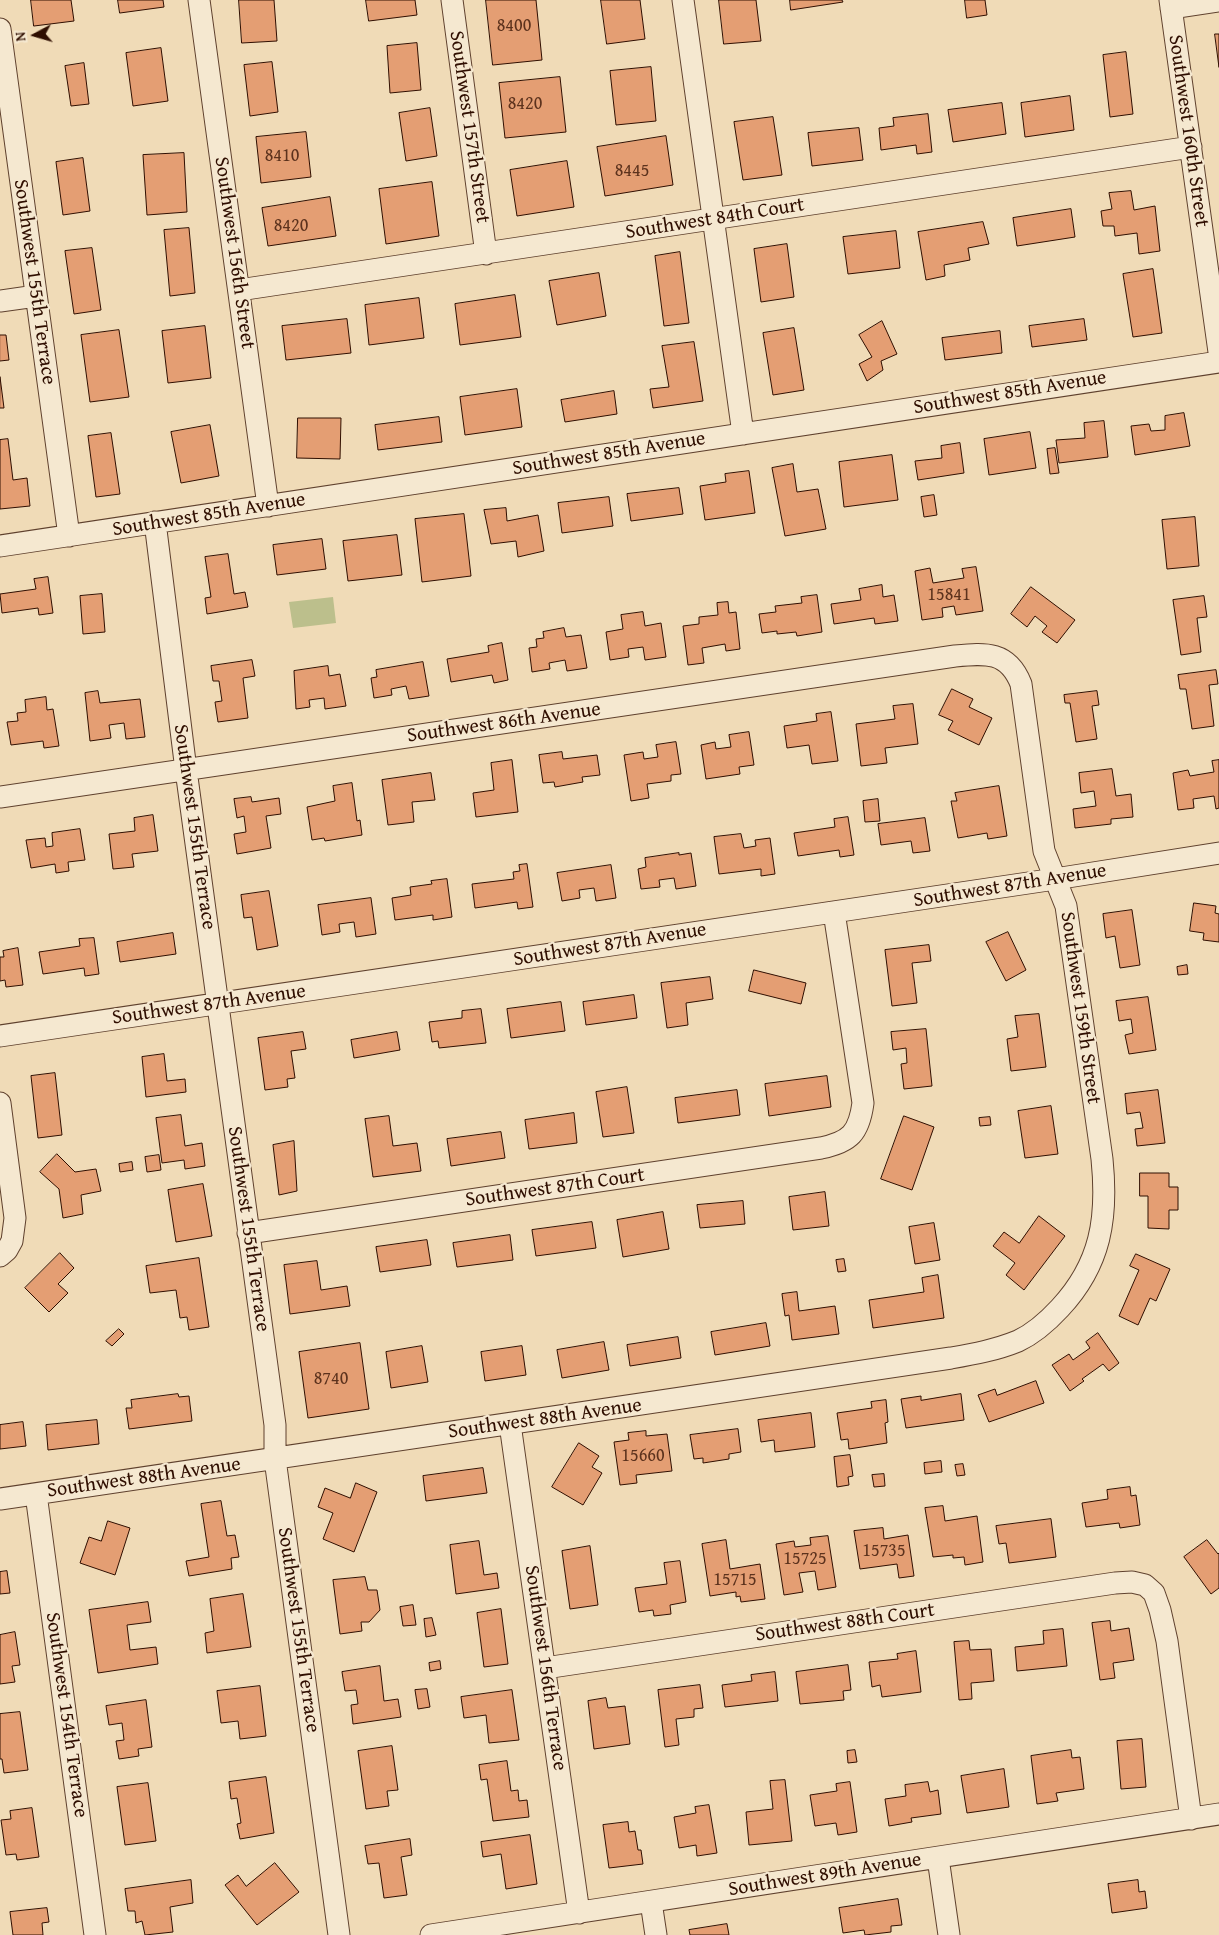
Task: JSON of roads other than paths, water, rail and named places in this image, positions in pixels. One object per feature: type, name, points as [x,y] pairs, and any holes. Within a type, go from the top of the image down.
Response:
[{"type":"street","name":"Southwest 156th Street","points":[[199,0],[268,506]]},
{"type":"street","name":"Southwest 157th Street","points":[[452,0],[486,254]]},
{"type":"street","points":[[683,0],[743,434]]},
{"type":"street","points":[[1171,4],[1219,1]]},
{"type":"street","name":"Southwest 160th Street","points":[[1171,4],[1190,147],[1211,240],[1219,352]]},
{"type":"street","name":"Southwest 155th Terrace","points":[[0,29],[2,56],[69,536]]},
{"type":"street","name":"Southwest 84th Court","points":[[239,290],[1190,147]]},
{"type":"street","points":[[0,301],[36,296]]},
{"type":"street","name":"Southwest 85th Avenue","points":[[0,546],[1219,362]]},
{"type":"street","name":"Southwest 155th Terrace","points":[[155,522],[186,770],[275,1425],[275,1458],[338,1935]]},
{"type":"street","name":"Southwest 86th Avenue","points":[[0,797],[955,656],[988,654],[1007,663]]},
{"type":"street","name":"Southwest 159th Street","points":[[1007,663],[1014,669],[1021,684],[1044,851],[1066,906],[1104,1180],[1103,1215],[1099,1243],[1091,1265],[1072,1295]]},
{"type":"street","name":"Southwest 87th Avenue","points":[[0,1036],[1219,854]]},
{"type":"street","name":"Southwest 87th Court","points":[[248,1233],[820,1148],[844,1141],[856,1129],[863,1103],[862,1084],[834,912]]},
{"type":"street","points":[[0,1103],[15,1218],[12,1241],[4,1253]]},
{"type":"street","name":"Southwest 88th Avenue","points":[[0,1499],[978,1354],[999,1348],[1025,1336],[1055,1313],[1072,1295]]},
{"type":"street","name":"Southwest 156th Terrace","points":[[510,1424],[578,1912]]},
{"type":"street","name":"Southwest 154th Terrace","points":[[36,1494],[95,1935]]},
{"type":"street","name":"Southwest 88th Court","points":[[545,1668],[1115,1583],[1132,1582],[1145,1585],[1154,1593],[1166,1630],[1190,1819]]},
{"type":"street","name":"Southwest 89th Avenue","points":[[431,1935],[458,1933],[578,1912],[1219,1814]]},
{"type":"street","points":[[938,1858],[949,1935]]},
{"type":"street","points":[[651,1902],[656,1935]]}]
